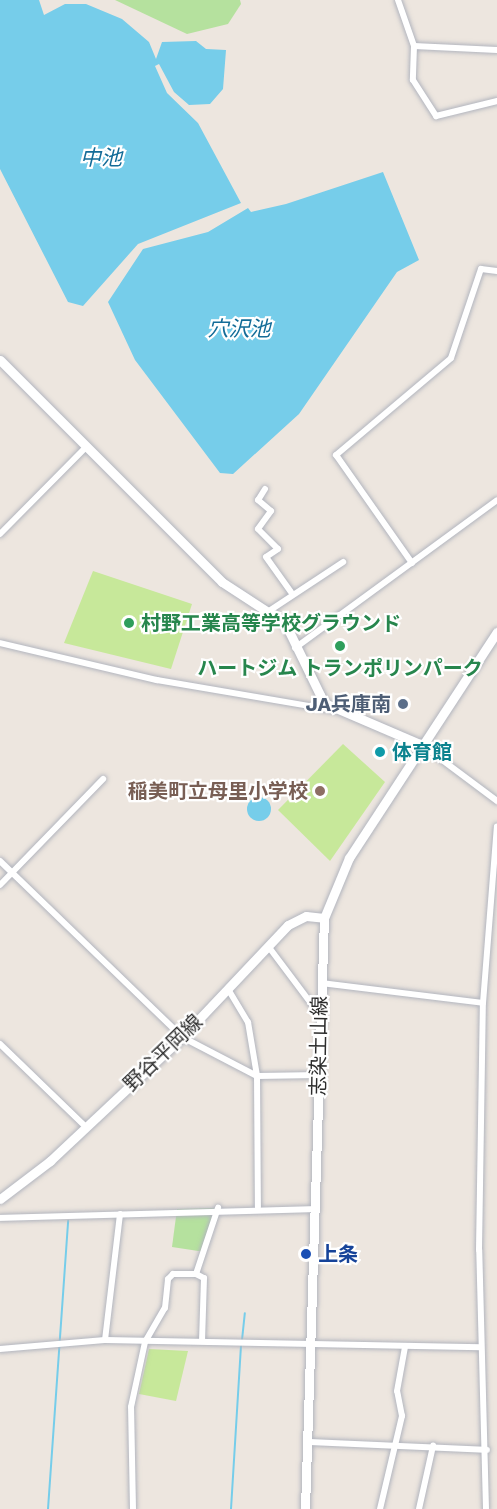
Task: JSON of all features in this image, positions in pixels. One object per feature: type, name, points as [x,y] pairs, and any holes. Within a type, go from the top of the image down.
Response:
[{"type":"main road","points":[[0,360],[222,582],[285,623],[295,648],[324,703],[422,746]]},
{"type":"main road","name":"志染土山線","points":[[305,1509],[324,918],[349,858],[496,637]]},
{"type":"main road","name":"野谷平岡線","points":[[0,1199],[86,1127],[182,1037],[296,919],[324,918]]},
{"type":"street","points":[[398,0],[414,46],[413,80],[436,116],[497,101]]},
{"type":"street","points":[[414,46],[497,50]]},
{"type":"street","points":[[412,563],[336,455],[451,358],[481,269],[497,271]]},
{"type":"street","points":[[0,534],[87,446]]},
{"type":"street","points":[[265,489],[258,500],[271,511],[258,530],[278,549],[266,557],[291,592]]},
{"type":"street","points":[[295,648],[497,500]]},
{"type":"street","points":[[269,611],[291,592],[343,562]]},
{"type":"street","points":[[0,643],[157,680],[340,711]]},
{"type":"street","points":[[422,746],[497,801]]},
{"type":"street","points":[[0,885],[103,779]]},
{"type":"street","points":[[486,1509],[487,1450],[481,1347],[483,1003],[497,827]]},
{"type":"street","points":[[0,861],[182,1037],[257,1076],[319,1075]]},
{"type":"street","points":[[268,946],[320,1014]]},
{"type":"street","points":[[321,982],[483,1003]]},
{"type":"street","points":[[228,989],[248,1022],[257,1076],[258,1207]]},
{"type":"street","points":[[0,1044],[86,1127]]},
{"type":"street","points":[[0,1218],[219,1208],[315,1209]]},
{"type":"street","points":[[196,1274],[219,1208]]},
{"type":"street","points":[[105,1340],[120,1214]]},
{"type":"street","points":[[133,1509],[131,1407],[145,1342],[165,1308],[168,1279],[172,1274],[196,1274],[204,1278],[202,1341]]},
{"type":"street","points":[[0,1349],[105,1340],[145,1342],[310,1341],[405,1347],[481,1347]]},
{"type":"street","points":[[380,1509],[402,1416],[397,1391],[405,1347]]},
{"type":"street","points":[[307,1442],[397,1444],[487,1450]]},
{"type":"street","points":[[419,1509],[433,1446]]},
{"type":"green space","points":[[115,0],[240,0],[241,4],[228,24],[187,34]]},
{"type":"green space","name":"村野工業高等学校グラウンド","points":[[93,571],[192,604],[171,669],[64,643]]},
{"type":"green space","points":[[343,744],[385,782],[330,861],[278,810]]},
{"type":"green space","points":[[218,1208],[205,1252],[172,1247],[177,1209]]},
{"type":"green space","points":[[149,1349],[188,1351],[176,1401],[139,1394]]},
{"type":"water","name":"中池","points":[[0,0],[39,0],[44,15],[65,4],[86,4],[122,19],[149,42],[156,59],[162,42],[196,41],[206,49],[226,50],[223,89],[210,104],[189,105],[174,92],[159,64],[155,66],[167,93],[198,123],[241,203],[138,244],[83,306],[68,302],[0,169]]},
{"type":"water","name":"穴沢池","points":[[383,172],[419,260],[397,272],[299,414],[233,474],[220,473],[135,360],[108,302],[143,249],[208,232],[248,208],[251,212],[286,204]]},
{"type":"water","points":[[259,797],[267,801],[271,809],[267,817],[259,821],[251,817],[247,809],[251,801]]},
{"type":"waterway","points":[[48,1509],[68,1221]]},
{"type":"waterway","points":[[242,1340],[245,1313]]},
{"type":"waterway","points":[[231,1509],[241,1345]]},
{"type":"place","name":"村野工業高等学校グラウンド","points":[[129,623]]},
{"type":"place","name":"ハートジム トランポリンパーク","points":[[340,646]]},
{"type":"place","name":"JA兵庫南","points":[[403,704]]},
{"type":"place","name":"体育館","points":[[380,752]]},
{"type":"place","name":"稲美町立母里小学校","points":[[320,791]]},
{"type":"place","name":"上条","points":[[306,1254]]}]
